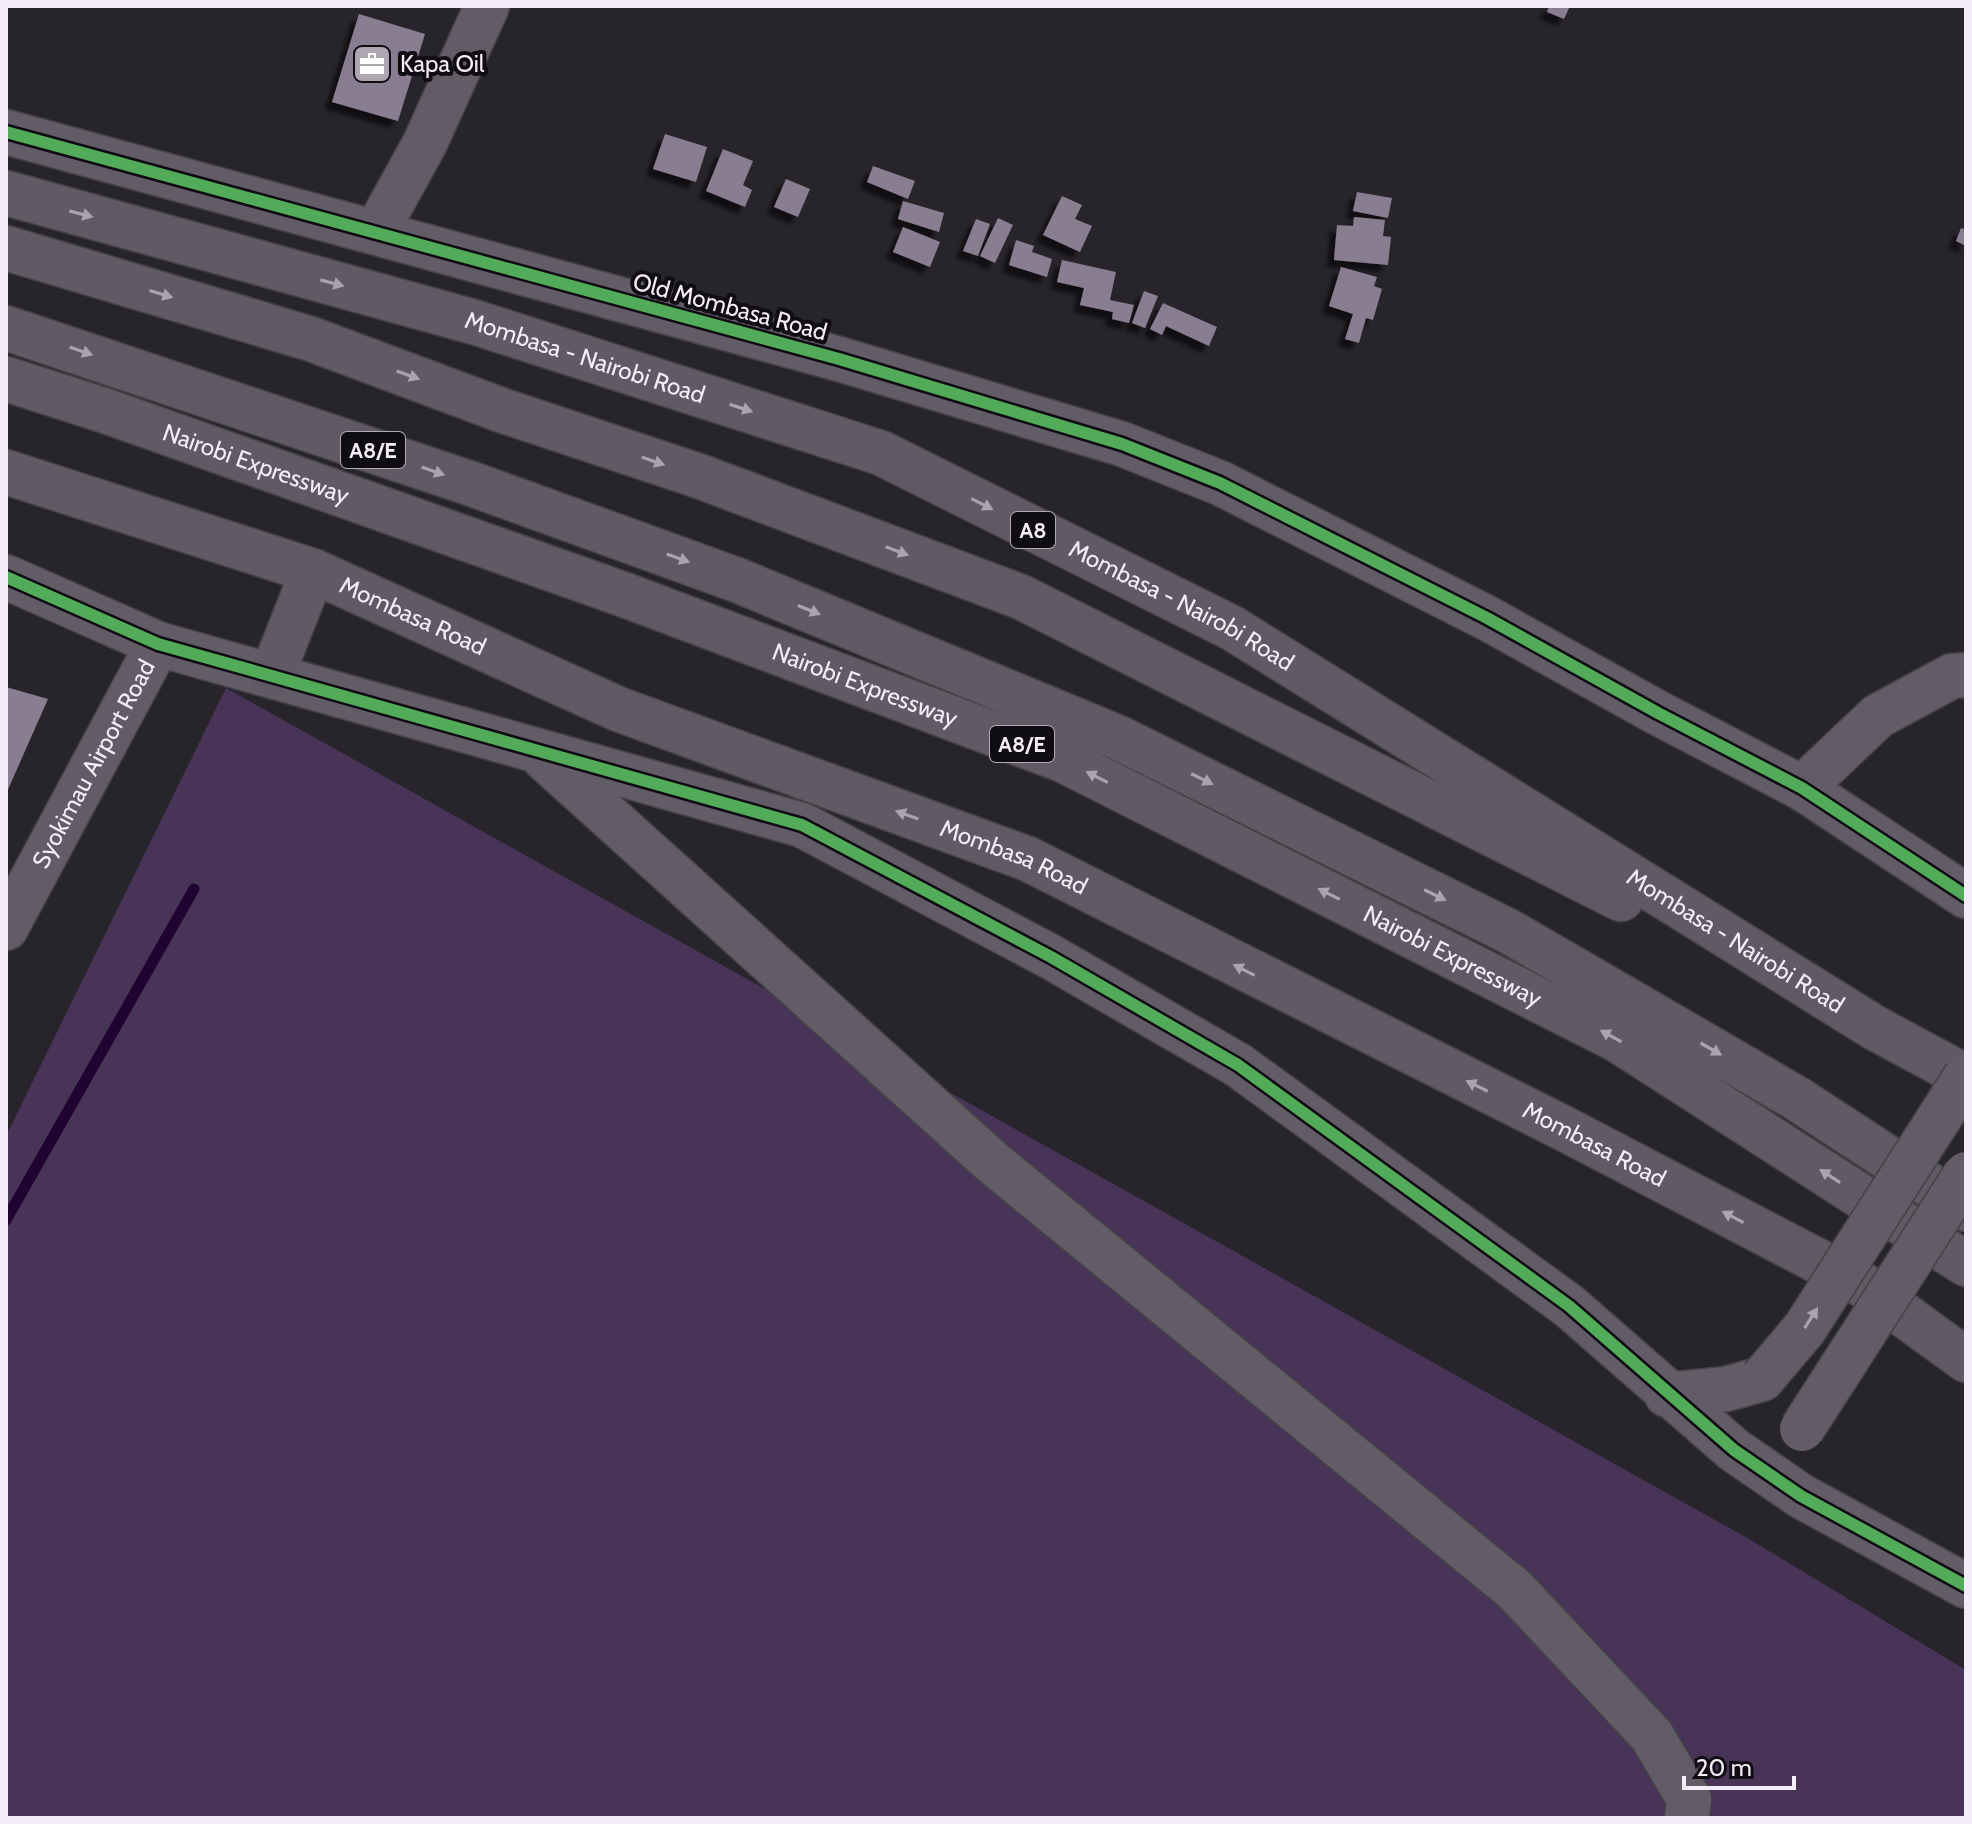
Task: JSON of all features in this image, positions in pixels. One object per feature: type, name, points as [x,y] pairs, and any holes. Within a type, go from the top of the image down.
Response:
[{"type":"highway","name":"Mombasa - Nairobi Road","points":[[6,193],[474,322],[881,453],[1232,628],[1875,1028],[1966,1076]]},
{"type":"highway","points":[[6,248],[311,339],[501,410],[699,476],[1021,597],[1875,1028]]},
{"type":"highway","name":"Nairobi Expressway","points":[[6,328],[457,479],[737,580],[1119,738],[1508,931],[1796,1098],[1966,1209]]},
{"type":"highway","name":"Nairobi Expressway","points":[[6,379],[118,415],[610,589],[1063,760],[1616,1039],[1966,1264]]},
{"type":"highway","name":"Mombasa Road","points":[[6,472],[313,571],[618,709],[1028,859],[1565,1129],[1860,1283],[1966,1360]]},
{"type":"highway","points":[[272,675],[313,571]]},
{"type":"street","points":[[376,232],[425,143],[487,6]]},
{"type":"street","name":"Old Mombasa Road","points":[[6,132],[839,359],[1122,444],[1220,483],[1420,583],[1802,788],[1966,896]]},
{"type":"street","points":[[6,577],[158,644],[802,825],[1064,965],[1238,1065],[1569,1306],[1667,1395],[1734,1450],[1801,1496],[1966,1586]]},
{"type":"street","name":"Syokimau Airport Road","points":[[6,928],[158,644]]},
{"type":"street","points":[[1802,788],[1878,716],[1952,676],[1966,675]]},
{"type":"street","points":[[538,752],[992,1162],[1515,1590],[1652,1736],[1689,1799],[1687,1818]]},
{"type":"street","points":[[1667,1395],[1726,1389],[1762,1379],[1805,1328],[1966,1076]]},
{"type":"street","points":[[1801,1496],[1789,1457],[1802,1429],[1966,1174]]},
{"type":"shaded area","points":[[226,688],[1749,1539],[1966,1670],[1966,1818],[6,1818],[6,1136]]},
{"type":"building","points":[[1549,6],[1570,6],[1564,19],[1547,12]]},
{"type":"building","points":[[359,14],[425,34],[398,121],[332,102]]},
{"type":"building","points":[[665,134],[707,147],[696,182],[653,169]]},
{"type":"building","points":[[723,149],[753,161],[743,185],[752,190],[745,207],[706,191]]},
{"type":"building","points":[[873,166],[915,181],[908,199],[867,182]]},
{"type":"building","points":[[786,179],[810,189],[798,217],[774,207]]},
{"type":"building","points":[[1357,192],[1392,198],[1388,218],[1353,211]]},
{"type":"building","points":[[1062,196],[1082,205],[1075,219],[1092,226],[1080,252],[1043,235]]},
{"type":"building","points":[[903,201],[944,213],[939,232],[898,219]]},
{"type":"building","points":[[1354,217],[1385,220],[1383,236],[1391,237],[1388,265],[1334,260],[1337,225],[1353,226]]},
{"type":"building","points":[[998,218],[1013,225],[995,263],[980,256]]},
{"type":"building","points":[[976,219],[990,224],[978,256],[963,251]]},
{"type":"building","points":[[903,227],[940,242],[930,267],[893,252]]},
{"type":"building","points":[[1961,228],[1966,230],[1966,246],[1956,241]]},
{"type":"building","points":[[1016,240],[1034,246],[1032,252],[1052,259],[1047,277],[1009,265]]},
{"type":"building","points":[[1062,260],[1116,272],[1110,300],[1134,305],[1129,323],[1112,319],[1113,312],[1080,305],[1084,288],[1057,282]]},
{"type":"building","points":[[1341,267],[1377,277],[1374,286],[1382,289],[1373,320],[1366,318],[1359,343],[1345,339],[1353,314],[1329,306]]},
{"type":"building","points":[[1144,291],[1158,296],[1145,328],[1132,323]]},
{"type":"building","points":[[1163,303],[1217,327],[1209,346],[1166,326],[1162,335],[1150,329]]},
{"type":"building","points":[[6,687],[48,699],[6,794]]},
{"type":"waterway","points":[[6,1220],[194,889]]},
{"type":"cycle path","points":[[6,132],[839,359],[1122,444],[1220,483],[1487,618],[1802,788],[1966,896]]},
{"type":"cycle path","points":[[6,577],[158,644],[802,825],[1051,957],[1238,1065],[1569,1306],[1734,1450],[1801,1496],[1966,1586]]},
{"type":"place","name":"Kapa Oil","points":[[372,64]]}]
